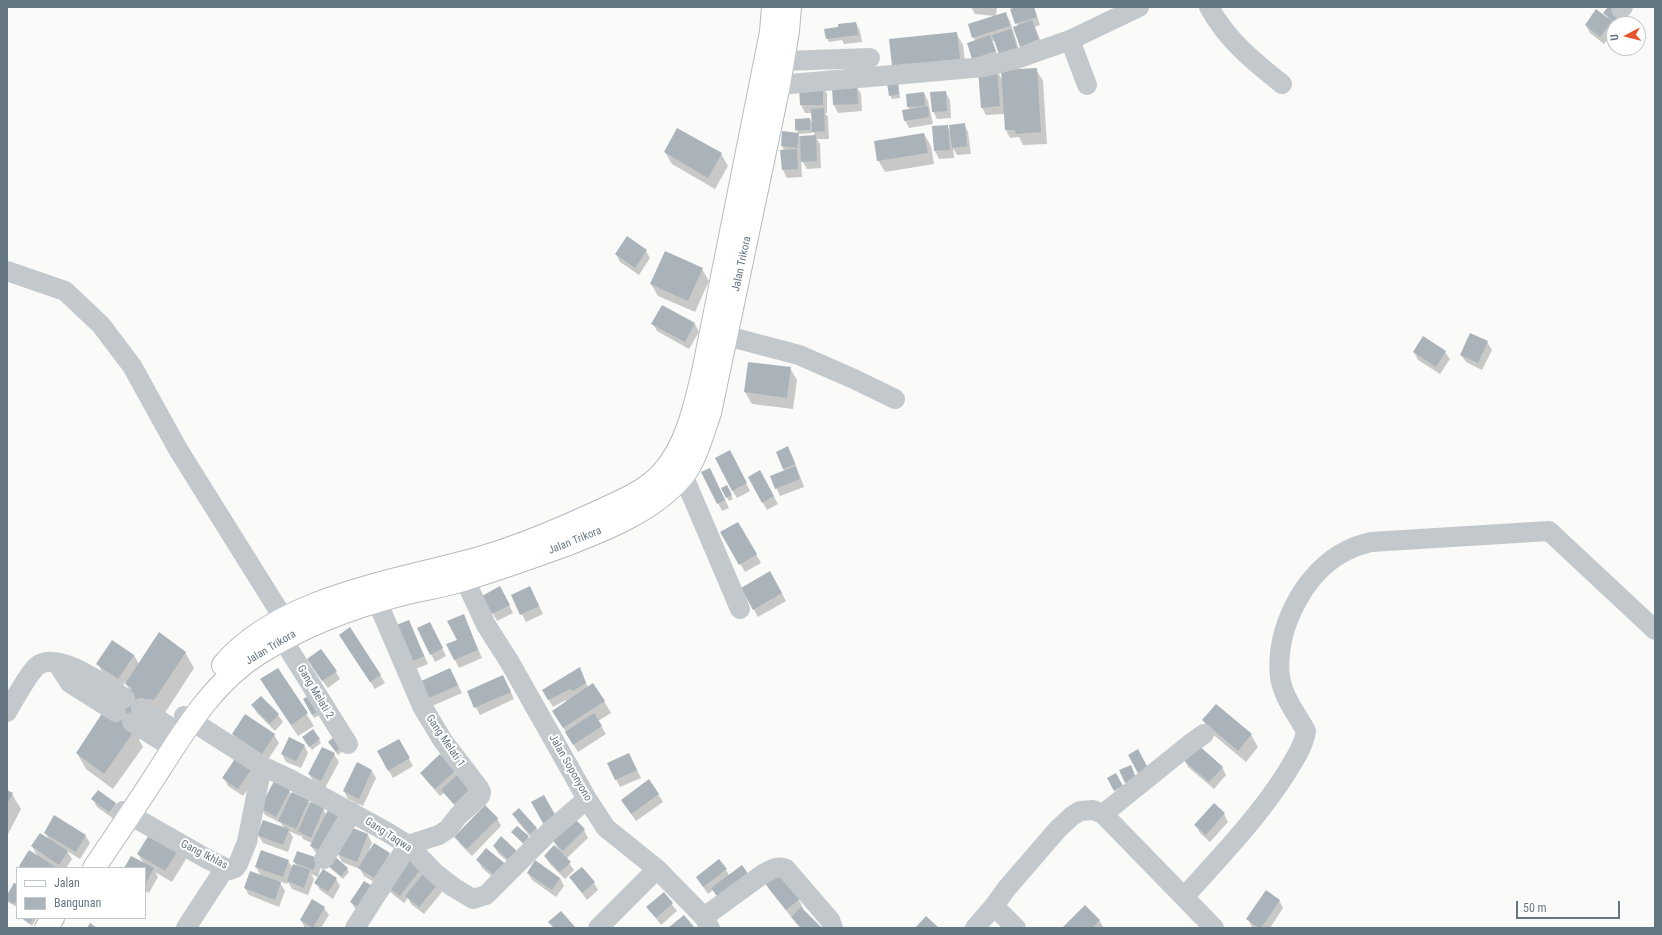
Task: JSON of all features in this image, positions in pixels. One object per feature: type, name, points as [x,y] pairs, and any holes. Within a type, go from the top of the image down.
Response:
[{"type":"main road","name":"Jalan Trikora","points":[[283,629],[320,622],[377,602],[465,580],[586,538],[622,521],[654,503],[684,475],[696,450],[710,413],[727,336],[731,276],[771,32],[773,7]]},
{"type":"main road","name":"Jalan Trikora","points":[[95,867],[178,732],[234,672],[256,655],[283,629],[329,599],[389,581],[464,562],[518,546],[552,533],[625,499],[663,473],[685,434],[731,276],[780,85],[790,7]]},
{"type":"main road","name":"Jalan Trikora","points":[[86,867],[127,813]]},
{"type":"main road","points":[[46,928],[52,919]]},
{"type":"main road","points":[[55,928],[60,919]]},
{"type":"street","points":[[780,85],[984,67],[1016,59],[1070,40],[1139,7]]},
{"type":"street","points":[[1209,7],[1217,21],[1240,49],[1282,84]]},
{"type":"street","points":[[1070,40],[1087,85]]},
{"type":"street","points":[[783,61],[870,58]]},
{"type":"street","name":"Gang Melati 2","points":[[7,271],[65,291],[101,325],[132,366],[179,451],[348,744]]},
{"type":"street","points":[[727,336],[799,355],[854,379],[895,400]]},
{"type":"street","points":[[684,475],[740,608]]},
{"type":"street","points":[[1184,897],[1255,817],[1281,780],[1302,744],[1306,731],[1285,696],[1280,677],[1281,651],[1285,626],[1300,595],[1315,575],[1330,561],[1348,549],[1371,542],[1549,531],[1655,630]]},
{"type":"street","name":"Jalan Soponyono","points":[[465,580],[486,625],[510,661],[587,799],[606,828],[657,869],[707,923]]},
{"type":"street","name":"Gang Melati 1","points":[[377,602],[422,706],[443,741],[481,792],[480,796],[458,816],[448,829],[432,838],[408,845]]},
{"type":"street","name":"Gang Taqwa","points":[[7,712],[35,667],[45,662],[57,663],[78,669],[128,710],[262,766],[352,812],[408,845],[436,873],[459,891],[473,899],[486,895],[551,830],[587,799]]},
{"type":"street","points":[[1103,814],[1204,734]]},
{"type":"street","name":"Gang Ikhlas","points":[[127,813],[230,870],[235,868],[238,864],[247,842],[262,766]]},
{"type":"street","points":[[975,928],[1058,829],[1080,811],[1093,810],[1103,814],[1214,928]]},
{"type":"street","points":[[324,859],[352,812]]},
{"type":"street","points":[[355,928],[408,845]]},
{"type":"street","points":[[707,923],[763,874],[773,868],[781,867],[786,869],[830,920],[833,928]]},
{"type":"street","points":[[186,928],[225,868]]},
{"type":"street","points":[[598,928],[657,869]]},
{"type":"street","points":[[994,906],[1016,928]]},
{"type":"building","points":[[1016,7],[1034,7],[1037,17],[1015,24],[1010,9]]},
{"type":"building","points":[[1608,7],[1616,7],[1625,14],[1623,16],[1607,16],[1603,13]]},
{"type":"building","points":[[1596,9],[1606,16],[1606,29],[1600,37],[1585,25]]},
{"type":"building","points":[[1006,12],[1010,26],[972,38],[968,24]]},
{"type":"building","points":[[1032,20],[1039,39],[1020,47],[1013,27]]},
{"type":"building","points":[[856,22],[858,35],[826,39],[824,29],[838,27],[838,24]]},
{"type":"building","points":[[1011,29],[1017,48],[999,54],[992,35]]},
{"type":"building","points":[[957,32],[960,59],[892,66],[889,39]]},
{"type":"building","points":[[990,35],[996,51],[972,59],[967,43]]},
{"type":"building","points":[[1037,68],[1041,132],[1016,134],[1015,130],[1005,130],[1001,70]]},
{"type":"building","points":[[997,69],[1000,106],[981,108],[978,70]]},
{"type":"building","points":[[897,76],[899,94],[889,96],[886,77]]},
{"type":"building","points":[[857,85],[858,104],[833,105],[832,87]]},
{"type":"building","points":[[799,86],[823,86],[823,105],[800,105]]},
{"type":"building","points":[[946,91],[947,111],[932,112],[930,92]]},
{"type":"building","points":[[924,92],[925,106],[907,107],[906,94]]},
{"type":"building","points":[[928,106],[929,117],[904,121],[902,110]]},
{"type":"building","points":[[824,108],[825,131],[812,132],[811,109]]},
{"type":"building","points":[[810,118],[810,130],[795,130],[795,119]]},
{"type":"building","points":[[965,123],[967,146],[952,148],[949,125]]},
{"type":"building","points":[[948,125],[950,150],[934,151],[932,126]]},
{"type":"building","points":[[677,128],[722,153],[708,178],[664,152]]},
{"type":"building","points":[[782,131],[799,133],[797,148],[781,146]]},
{"type":"building","points":[[924,133],[928,153],[877,161],[874,141]]},
{"type":"building","points":[[816,135],[817,161],[801,162],[800,136]]},
{"type":"building","points":[[797,149],[798,169],[782,170],[780,150]]},
{"type":"building","points":[[627,236],[647,250],[635,268],[615,254]]},
{"type":"building","points":[[665,251],[703,268],[688,301],[650,284]]},
{"type":"building","points":[[662,305],[695,323],[685,342],[651,324]]},
{"type":"building","points":[[1470,333],[1488,341],[1478,363],[1460,355]]},
{"type":"building","points":[[1423,336],[1446,351],[1436,367],[1413,352]]},
{"type":"building","points":[[748,362],[791,367],[787,398],[744,392]]},
{"type":"building","points":[[788,446],[795,464],[783,469],[776,452]]},
{"type":"building","points":[[730,450],[747,483],[732,491],[715,458]]},
{"type":"building","points":[[795,466],[800,479],[775,489],[770,476]]},
{"type":"building","points":[[710,468],[725,500],[717,504],[701,472]]},
{"type":"building","points":[[760,470],[774,496],[762,503],[748,477]]},
{"type":"building","points":[[727,485],[732,495],[726,498],[721,488]]},
{"type":"building","points":[[738,522],[757,554],[739,565],[720,532]]},
{"type":"building","points":[[770,571],[782,593],[753,610],[741,588]]},
{"type":"building","points":[[500,586],[510,605],[492,614],[482,596]]},
{"type":"building","points":[[530,586],[539,606],[520,615],[511,595]]},
{"type":"building","points":[[464,614],[478,650],[454,660],[446,644],[457,640],[447,621]]},
{"type":"building","points":[[409,620],[424,656],[406,664],[391,627]]},
{"type":"building","points":[[430,622],[443,648],[430,655],[417,628]]},
{"type":"building","points":[[350,627],[381,675],[370,682],[339,635]]},
{"type":"building","points":[[159,632],[186,652],[154,700],[146,699],[128,727],[134,731],[104,774],[76,753],[105,709],[114,715],[132,688],[125,684]]},
{"type":"building","points":[[112,640],[134,655],[118,679],[96,664]]},
{"type":"building","points":[[321,649],[337,671],[322,681],[307,659]]},
{"type":"building","points":[[580,667],[586,683],[573,691],[570,689],[548,700],[542,690]]},
{"type":"building","points":[[278,668],[308,713],[291,725],[260,679]]},
{"type":"building","points":[[450,668],[458,685],[427,699],[419,682]]},
{"type":"building","points":[[503,675],[511,692],[474,708],[467,691]]},
{"type":"building","points":[[593,683],[605,701],[563,728],[552,711]]},
{"type":"building","points":[[314,693],[322,709],[312,715],[303,699]]},
{"type":"building","points":[[261,696],[279,714],[270,724],[251,705]]},
{"type":"building","points":[[1216,704],[1252,734],[1238,751],[1202,720]]},
{"type":"building","points":[[594,713],[602,726],[573,745],[565,732]]},
{"type":"building","points":[[245,714],[275,734],[262,754],[232,734]]},
{"type":"building","points":[[313,729],[320,739],[309,747],[302,737]]},
{"type":"building","points":[[336,735],[344,745],[336,752],[328,742]]},
{"type":"building","points":[[289,737],[305,745],[296,761],[281,754]]},
{"type":"building","points":[[399,739],[410,758],[388,771],[377,751]]},
{"type":"building","points":[[1196,743],[1223,767],[1209,782],[1182,759]]},
{"type":"building","points":[[322,747],[335,753],[321,781],[308,774]]},
{"type":"building","points":[[1138,749],[1149,770],[1139,775],[1128,755]]},
{"type":"building","points":[[239,753],[255,764],[238,789],[222,778]]},
{"type":"building","points":[[629,753],[637,770],[615,780],[607,763]]},
{"type":"building","points":[[440,754],[455,771],[435,789],[420,773]]},
{"type":"building","points":[[357,762],[372,770],[359,799],[343,791]]},
{"type":"building","points":[[1131,765],[1136,778],[1125,783],[1119,770]]},
{"type":"building","points":[[1116,773],[1123,786],[1114,791],[1107,778]]},
{"type":"building","points":[[458,774],[471,788],[454,804],[441,790]]},
{"type":"building","points":[[649,779],[659,794],[631,814],[621,800]]},
{"type":"building","points":[[274,781],[290,790],[276,817],[260,808]]},
{"type":"building","points":[[7,790],[13,793],[7,804]]},
{"type":"building","points":[[98,790],[116,803],[109,812],[91,799]]},
{"type":"building","points":[[292,792],[309,800],[296,829],[278,821]]},
{"type":"building","points":[[544,795],[557,818],[544,825],[531,802]]},
{"type":"building","points":[[311,802],[324,808],[311,838],[298,831]]},
{"type":"building","points":[[1214,803],[1225,813],[1206,835],[1194,825]]},
{"type":"building","points":[[485,805],[498,818],[467,849],[454,837]]},
{"type":"building","points":[[519,808],[537,828],[530,834],[512,814]]},
{"type":"building","points":[[328,810],[342,818],[325,853],[310,846]]},
{"type":"building","points":[[54,815],[86,835],[76,852],[44,833]]},
{"type":"building","points":[[574,818],[585,829],[563,851],[551,839]]},
{"type":"building","points":[[263,820],[289,829],[283,845],[257,835]]},
{"type":"building","points":[[348,826],[368,834],[357,862],[337,854]]},
{"type":"building","points":[[517,826],[529,836],[523,843],[511,832]]},
{"type":"building","points":[[152,830],[180,847],[165,871],[137,854]]},
{"type":"building","points":[[40,833],[68,851],[59,865],[31,846]]},
{"type":"building","points":[[501,836],[520,854],[512,863],[493,846]]},
{"type":"building","points":[[374,843],[390,853],[374,878],[358,868]]},
{"type":"building","points":[[554,845],[571,862],[560,872],[544,856]]},
{"type":"building","points":[[486,848],[508,866],[499,879],[476,860]]},
{"type":"building","points":[[29,850],[55,867],[20,867],[19,866]]},
{"type":"building","points":[[261,850],[289,860],[283,877],[255,867]]},
{"type":"building","points":[[297,851],[318,858],[313,870],[293,862]]},
{"type":"building","points":[[408,854],[423,866],[400,896],[384,884]]},
{"type":"building","points":[[333,855],[348,868],[341,876],[326,864]]},
{"type":"building","points":[[131,856],[154,868],[146,883],[146,867],[125,867]]},
{"type":"building","points":[[719,859],[727,869],[703,887],[696,877]]},
{"type":"building","points":[[535,860],[560,878],[552,890],[527,873]]},
{"type":"building","points":[[293,864],[310,870],[304,888],[287,881]]},
{"type":"building","points":[[742,865],[751,878],[720,900],[711,888]]},
{"type":"building","points":[[582,867],[595,882],[582,893],[569,877]]},
{"type":"building","points":[[323,869],[337,878],[328,892],[314,883]]},
{"type":"building","points":[[777,870],[800,899],[786,910],[763,881]]},
{"type":"building","points":[[250,871],[281,882],[275,900],[244,888]]},
{"type":"building","points":[[424,873],[438,884],[419,907],[405,896]]},
{"type":"building","points":[[364,881],[377,889],[363,911],[350,902]]},
{"type":"building","points":[[14,883],[16,884],[16,901],[14,904],[7,900],[7,895]]},
{"type":"building","points":[[1266,890],[1280,900],[1261,928],[1259,928],[1246,919]]},
{"type":"building","points":[[664,892],[673,903],[656,918],[646,907]]},
{"type":"building","points":[[312,899],[325,907],[313,928],[300,920]]},
{"type":"building","points":[[1085,905],[1100,920],[1092,928],[1062,928]]},
{"type":"building","points":[[801,907],[822,928],[802,928],[791,917]]},
{"type":"building","points":[[561,911],[576,928],[554,928],[548,922]]},
{"type":"building","points":[[684,915],[695,928],[668,928]]},
{"type":"building","points":[[926,916],[939,928],[915,928]]},
{"type":"building","points":[[24,919],[32,919],[30,923]]},
{"type":"building","points":[[90,923],[97,928],[87,928]]}]
